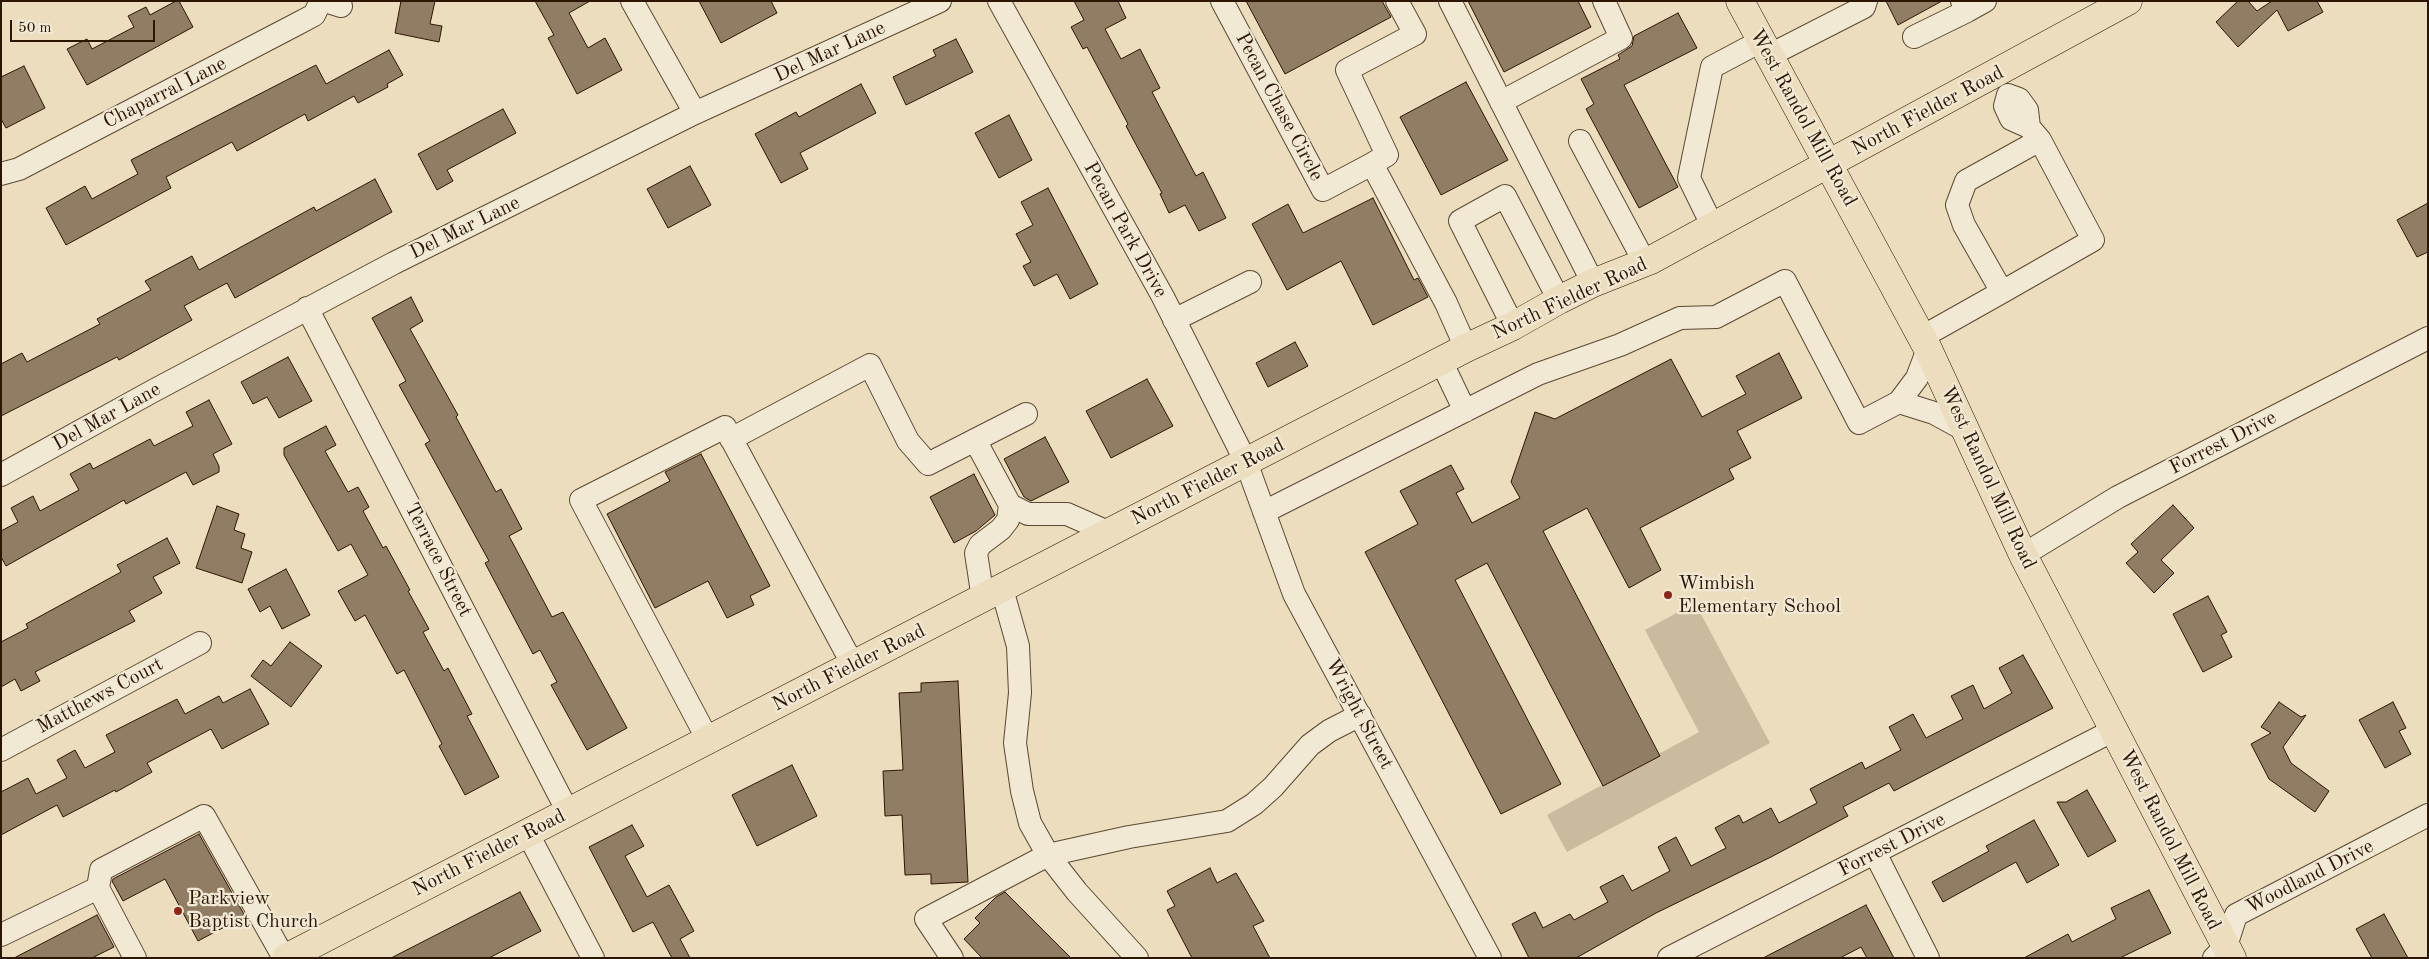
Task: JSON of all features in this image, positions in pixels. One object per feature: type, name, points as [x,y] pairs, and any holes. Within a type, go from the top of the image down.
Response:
[{"type":"main road","name":"West Randol Mill Road","points":[[1740,1],[1925,343],[2022,555],[2114,730],[2224,954]]},
{"type":"main road","name":"North Fielder Road","points":[[285,958],[1466,348],[1513,326],[1559,300],[1593,283],[1645,263],[1829,163],[2002,85],[2112,5]]},
{"type":"street","points":[[632,1],[695,113]]},
{"type":"street","name":"Del Mar Lane","points":[[1,475],[307,308],[695,113],[940,1]]},
{"type":"street","name":"Pecan Park Drive","points":[[999,1],[1174,320],[1246,462]]},
{"type":"street","name":"Pecan Chase Circle","points":[[1222,1],[1323,190],[1387,155],[1346,70],[1415,34],[1397,1]]},
{"type":"street","points":[[1450,1],[1593,283]]},
{"type":"street","points":[[1713,226],[1689,178],[1712,67],[1765,49],[1864,7],[1866,1]]},
{"type":"street","name":"Chaparral Lane","points":[[1,174],[19,169],[297,24],[329,3]]},
{"type":"street","points":[[1500,102],[1621,38],[1610,3]]},
{"type":"street","points":[[1914,37],[1971,5]]},
{"type":"street","points":[[1264,512],[1538,374],[1620,345],[1680,318],[1716,317],[1785,281],[1859,423],[1898,402],[1917,378],[1925,343],[2002,292],[2093,240],[2034,133],[2027,110],[2019,99],[2002,85]]},
{"type":"street","points":[[2002,292],[1964,225],[1957,205],[1966,181],[2034,133]]},
{"type":"street","points":[[1580,140],[1645,263]]},
{"type":"street","points":[[1372,164],[1466,348]]},
{"type":"street","points":[[1513,326],[1460,221],[1505,196],[1559,300]]},
{"type":"street","points":[[1174,320],[1250,282]]},
{"type":"street","name":"Terrace Street","points":[[307,308],[568,812]]},
{"type":"street","name":"Forrest Drive","points":[[2022,555],[2118,497],[2428,338]]},
{"type":"street","points":[[1441,361],[1465,411]]},
{"type":"street","points":[[731,439],[870,365],[908,440],[928,464],[1026,414]]},
{"type":"street","points":[[1898,402],[1934,413],[1967,432]]},
{"type":"street","points":[[708,740],[581,500],[724,427],[853,665]]},
{"type":"street","points":[[975,440],[1010,505],[1028,514],[1067,514],[1110,533]]},
{"type":"street","name":"Wright Street","points":[[1246,462],[1294,594],[1490,958]]},
{"type":"street","points":[[1010,505],[1008,520],[1001,529],[980,545],[976,553],[992,594],[1018,646],[1020,693],[1015,743],[1022,791],[1030,823],[1048,855],[1077,892],[1137,958]]},
{"type":"street","name":"Matthews Court","points":[[1,750],[200,643]]},
{"type":"street","points":[[952,958],[926,919],[1048,855],[1129,837],[1227,821],[1254,804],[1310,745],[1329,731],[1360,715]]},
{"type":"street","name":"Forrest Drive","points":[[1669,958],[2114,730]]},
{"type":"street","name":"Woodland Drive","points":[[2224,954],[2236,915],[2428,815]]},
{"type":"street","points":[[1,935],[100,879],[204,816],[285,958]]},
{"type":"street","points":[[528,834],[593,958]]},
{"type":"street","points":[[1875,853],[1928,958]]},
{"type":"street","points":[[100,879],[135,958]]},
{"type":"shaded area","points":[[1695,603],[1770,743],[1567,852],[1547,815],[1699,732],[1645,630]]},
{"type":"building","points":[[179,1],[193,27],[87,85],[67,49],[87,39],[92,49],[134,27],[128,16],[146,7],[150,15]]},
{"type":"building","points":[[401,1],[435,1],[430,24],[442,26],[439,42],[395,33]]},
{"type":"building","points":[[535,1],[590,1],[569,13],[588,48],[605,38],[622,70],[577,94],[548,38],[554,35]]},
{"type":"building","points":[[699,1],[771,1],[777,13],[721,43]]},
{"type":"building","points":[[1074,1],[1118,1],[1126,18],[1105,29],[1121,59],[1140,49],[1160,88],[1152,92],[1196,176],[1203,172],[1226,218],[1199,231],[1185,205],[1169,213],[1160,194],[1162,193],[1126,126],[1128,124],[1087,47],[1083,49],[1071,27],[1084,20]]},
{"type":"building","points":[[1246,1],[1382,1],[1391,17],[1285,74]]},
{"type":"building","points":[[1468,1],[1578,1],[1591,27],[1504,72]]},
{"type":"building","points":[[1886,1],[1942,1],[1898,25]]},
{"type":"building","points":[[2238,1],[2248,1],[2257,11],[2272,1],[2317,1],[2323,12],[2288,31],[2277,10],[2238,47],[2216,22]]},
{"type":"building","points":[[1678,13],[1697,48],[1624,85],[1678,187],[1639,208],[1586,109],[1594,104],[1581,79],[1620,59],[1618,55],[1632,46],[1634,36]]},
{"type":"building","points":[[956,39],[973,72],[906,105],[893,77],[936,56],[933,50]]},
{"type":"building","points":[[389,50],[403,75],[387,84],[388,87],[358,103],[354,96],[308,121],[305,114],[237,151],[232,142],[166,177],[171,188],[66,245],[46,208],[85,186],[92,199],[138,174],[131,160],[316,65],[326,84]]},
{"type":"building","points":[[24,66],[45,108],[6,128],[1,119],[1,77]]},
{"type":"building","points":[[1466,82],[1508,160],[1441,195],[1400,117]]},
{"type":"building","points":[[861,84],[876,113],[800,153],[808,169],[781,183],[755,134],[796,112],[799,117]]},
{"type":"building","points":[[503,109],[516,133],[447,170],[453,181],[437,190],[418,154]]},
{"type":"building","points":[[1009,115],[1032,160],[999,178],[975,133]]},
{"type":"building","points":[[690,166],[711,205],[668,228],[647,189]]},
{"type":"building","points":[[375,179],[392,212],[235,298],[227,283],[184,306],[192,320],[119,360],[117,357],[1,416],[1,364],[22,353],[27,362],[100,324],[97,319],[151,290],[145,281],[192,256],[199,270],[314,207],[316,211]]},
{"type":"building","points":[[1048,188],[1098,284],[1070,299],[1057,274],[1034,286],[1023,266],[1031,262],[1016,234],[1033,225],[1021,202]]},
{"type":"building","points":[[1373,198],[1414,280],[1418,278],[1428,297],[1373,325],[1341,261],[1287,290],[1252,224],[1288,204],[1303,233]]},
{"type":"building","points":[[2428,203],[2428,252],[2417,257],[2397,220]]},
{"type":"building","points":[[411,297],[423,321],[410,329],[458,415],[456,417],[496,492],[501,489],[522,529],[509,536],[552,617],[563,612],[627,728],[587,750],[551,685],[557,682],[540,650],[533,654],[485,563],[489,561],[425,444],[430,441],[399,385],[406,381],[372,318]]},
{"type":"building","points":[[1295,342],[1308,366],[1268,387],[1256,363]]},
{"type":"building","points":[[1779,353],[1802,398],[1737,431],[1751,458],[1729,469],[1734,479],[1640,528],[1661,570],[1629,588],[1587,508],[1543,531],[1660,756],[1603,786],[1487,563],[1455,580],[1561,784],[1501,814],[1365,552],[1418,524],[1400,491],[1451,465],[1464,489],[1456,493],[1472,523],[1520,498],[1511,482],[1535,412],[1555,419],[1671,359],[1702,417],[1746,394],[1736,376]]},
{"type":"building","points":[[288,357],[312,401],[279,418],[267,397],[253,404],[241,382]]},
{"type":"building","points":[[1147,379],[1173,426],[1111,458],[1086,411]]},
{"type":"building","points":[[209,400],[232,444],[213,454],[219,466],[219,472],[193,485],[186,472],[126,504],[124,500],[6,566],[1,557],[1,531],[18,522],[11,508],[33,496],[40,511],[79,490],[70,474],[90,463],[93,469],[150,439],[154,446],[193,426],[186,412]]},
{"type":"building","points":[[326,426],[336,445],[325,451],[348,492],[358,487],[369,507],[363,511],[383,548],[386,546],[410,590],[408,591],[429,629],[423,632],[444,671],[448,668],[472,714],[467,716],[499,777],[465,795],[439,746],[442,744],[404,670],[397,674],[365,615],[355,621],[338,591],[368,575],[351,544],[338,551],[284,455],[284,448]]},
{"type":"building","points":[[1045,437],[1069,482],[1031,501],[1024,497],[1004,459]]},
{"type":"building","points":[[701,454],[770,586],[750,596],[754,605],[727,618],[708,581],[655,608],[607,514],[670,481],[665,472]]},
{"type":"building","points":[[974,474],[995,515],[976,531],[954,543],[930,497]]},
{"type":"building","points":[[2173,505],[2194,528],[2161,560],[2174,573],[2154,593],[2126,563],[2138,552],[2131,544]]},
{"type":"building","points":[[217,506],[239,514],[234,530],[245,534],[241,548],[252,552],[242,583],[196,568]]},
{"type":"building","points":[[167,538],[180,563],[153,577],[162,593],[129,611],[135,621],[35,672],[40,681],[21,691],[15,679],[1,687],[1,642],[28,628],[26,624],[121,572],[117,565]]},
{"type":"building","points":[[286,569],[310,615],[282,629],[270,606],[260,612],[248,589]]},
{"type":"building","points":[[2208,596],[2227,632],[2221,635],[2232,657],[2203,672],[2173,614]]},
{"type":"building","points":[[290,642],[322,666],[291,707],[251,676],[263,660],[271,666]]},
{"type":"building","points":[[2023,655],[2053,708],[1894,791],[1889,783],[1843,807],[1848,816],[1771,857],[1656,913],[1576,958],[1529,958],[1512,924],[1535,912],[1543,928],[1570,914],[1574,920],[1608,902],[1600,887],[1623,875],[1632,891],[1670,871],[1658,847],[1676,837],[1691,866],[1726,848],[1715,828],[1739,815],[1743,823],[1771,808],[1779,823],[1817,803],[1810,789],[1862,762],[1865,769],[1901,750],[1889,727],[1913,714],[1926,738],[1963,719],[1951,696],[1973,685],[1984,709],[2012,693],[1999,668]]},
{"type":"building","points":[[958,681],[968,882],[931,884],[931,874],[905,875],[902,815],[885,816],[883,771],[903,770],[899,693],[921,692],[921,683]]},
{"type":"building","points":[[250,689],[269,724],[222,749],[211,729],[147,763],[152,772],[116,792],[115,790],[63,817],[57,805],[1,835],[1,792],[28,778],[36,794],[67,778],[57,760],[75,750],[85,768],[115,752],[106,735],[177,699],[185,714],[219,696],[223,703]]},
{"type":"building","points":[[2279,702],[2301,717],[2306,715],[2283,747],[2291,763],[2329,791],[2315,812],[2269,779],[2251,744],[2271,733],[2261,727]]},
{"type":"building","points":[[2393,702],[2406,728],[2399,731],[2411,754],[2385,768],[2359,720]]},
{"type":"building","points":[[792,765],[817,816],[757,846],[732,795]]},
{"type":"building","points":[[2087,790],[2116,841],[2088,857],[2057,802],[2066,802]]},
{"type":"building","points":[[2034,820],[2059,865],[2027,883],[2016,862],[1943,902],[1932,882],[1989,851],[1986,846]]},
{"type":"building","points":[[632,825],[644,846],[625,856],[647,897],[669,885],[694,931],[680,939],[690,958],[672,958],[653,922],[633,932],[589,847]]},
{"type":"building","points":[[199,834],[245,916],[198,941],[165,879],[123,901],[112,881]]},
{"type":"building","points":[[1210,868],[1217,883],[1236,873],[1264,921],[1253,926],[1270,958],[1192,958],[1167,910],[1175,906],[1167,891]]},
{"type":"building","points":[[2149,890],[2171,933],[2120,958],[2024,958],[2068,934],[2072,942],[2116,919],[2111,908]]},
{"type":"building","points":[[520,892],[541,931],[489,958],[391,958]]},
{"type":"building","points":[[1005,892],[1071,958],[982,958],[964,939],[980,923],[975,918],[996,897]]},
{"type":"building","points":[[1866,905],[1894,958],[1867,958],[1861,947],[1840,958],[1763,958]]},
{"type":"building","points":[[2384,914],[2408,958],[2372,958],[2356,929]]},
{"type":"building","points":[[97,915],[114,947],[92,958],[14,958]]},
{"type":"place","name":"Wimbish Elementary School","points":[[1668,595]]},
{"type":"place","name":"Parkview Baptist Church","points":[[178,911]]}]
